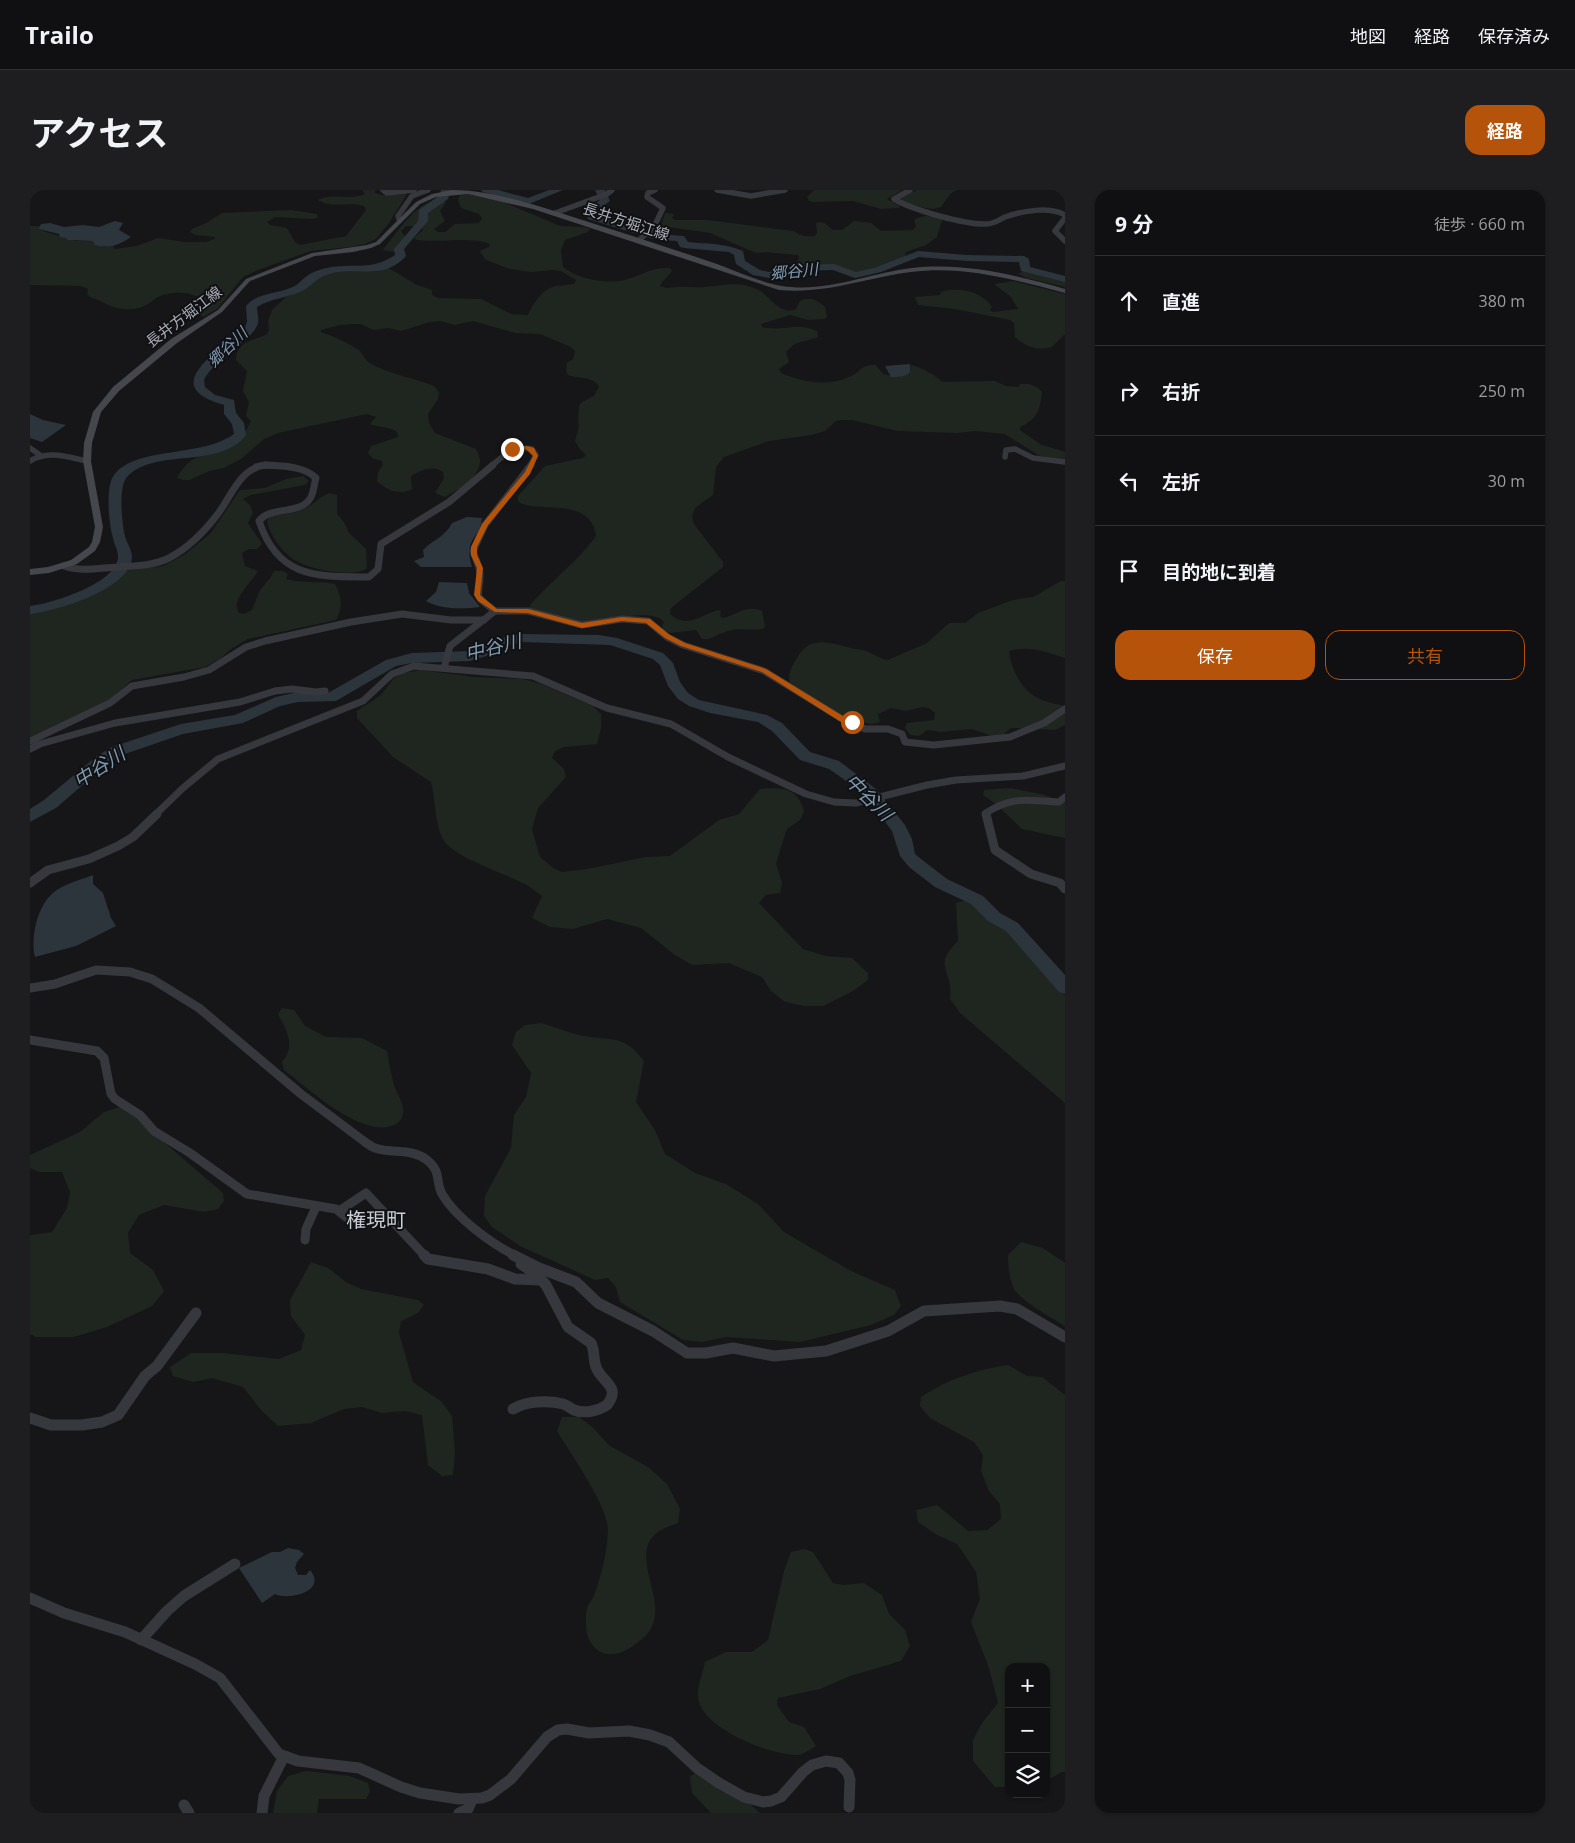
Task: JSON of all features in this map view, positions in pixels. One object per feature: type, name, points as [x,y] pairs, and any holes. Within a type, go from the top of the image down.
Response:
[{"type":"main road","name":"長井方堀江線","points":[[30,572],[64,566],[92,549],[99,532],[87,461],[88,443],[93,421],[107,398],[174,341],[220,311],[248,280],[314,254],[353,250],[378,243],[418,203],[440,193],[457,191],[484,194],[555,213],[761,283],[787,289],[814,290],[830,288],[909,270],[944,268],[983,272],[1065,291]]},
{"type":"street","points":[[383,190],[387,193],[414,190]]},
{"type":"street","points":[[400,219],[398,216],[412,196],[428,190]]},
{"type":"street","points":[[639,240],[655,228],[663,208],[647,197],[648,192],[655,190]]},
{"type":"street","points":[[717,190],[759,196],[772,195],[785,190]]},
{"type":"street","points":[[910,190],[895,197],[894,200],[925,211],[980,224],[994,223],[1008,216],[1058,210],[1065,216],[1055,231],[1065,241]]},
{"type":"street","points":[[555,213],[610,192]]},
{"type":"street","points":[[30,448],[40,455]]},
{"type":"street","points":[[64,566],[78,569],[130,566],[158,562],[175,554],[208,528],[251,468],[258,465],[270,465],[311,472],[316,478],[311,496],[306,503],[295,508],[266,514],[258,521],[266,538],[284,562],[292,568],[303,572],[347,577],[369,577],[378,569],[379,546],[381,544],[449,502],[512,449],[527,448],[532,449],[536,456],[531,467],[485,524],[473,551],[480,573],[477,595],[480,600],[495,610],[528,611],[582,626],[622,619],[648,621],[668,637],[683,645],[764,671],[844,720],[865,729],[881,728],[897,731],[902,734],[905,742],[934,745],[1010,737],[1044,723],[1065,709]]},
{"type":"street","points":[[1005,457],[1006,450],[1015,449],[1033,458],[1065,462]]},
{"type":"street","points":[[30,461],[40,455],[57,453],[87,461]]},
{"type":"street","points":[[445,665],[447,653],[455,641],[495,610]]},
{"type":"street","points":[[30,741],[110,703],[132,686],[184,677],[209,670],[246,647],[265,641],[351,622],[402,614],[451,620],[484,620]]},
{"type":"street","points":[[30,882],[48,870],[97,856],[133,837],[183,788],[218,758],[363,701],[398,670],[424,666],[445,665],[533,676],[607,708],[671,724],[728,757],[806,794],[834,802],[856,803],[927,785],[956,780],[1023,776],[1064,769]]},
{"type":"street","points":[[30,749],[114,723],[240,702],[275,691],[292,689],[316,692],[325,691]]},
{"type":"street","points":[[1065,797],[1059,802],[1012,800],[986,813],[995,850],[1031,874],[1060,883],[1065,889]]},
{"type":"street","points":[[30,988],[56,984],[96,970],[130,972],[162,984],[199,1008],[301,1094],[365,1142],[375,1148],[410,1152],[426,1159],[437,1170],[441,1192],[451,1207],[498,1247],[514,1256],[576,1282],[598,1303],[653,1331],[687,1353],[706,1353],[733,1348],[774,1356],[826,1351],[888,1331],[924,1311],[942,1309],[1009,1307],[1017,1309],[1065,1337]]},
{"type":"street","points":[[31,1041],[97,1051],[104,1058],[111,1094],[140,1115],[154,1131],[190,1153],[247,1194],[316,1207],[324,1206],[339,1211],[351,1221]]},
{"type":"street","points":[[339,1211],[366,1193],[428,1259],[488,1269],[515,1279],[541,1280]]},
{"type":"street","points":[[305,1240],[306,1229],[316,1207]]},
{"type":"street","points":[[513,1409],[524,1403],[554,1403],[564,1404],[573,1410],[587,1412],[600,1409],[609,1404],[612,1390],[598,1372],[593,1346],[582,1335],[565,1326],[554,1300],[541,1280],[522,1266],[514,1256]]},
{"type":"street","points":[[30,1418],[51,1425],[82,1425],[102,1422],[118,1414],[146,1376],[157,1366],[196,1313]]},
{"type":"street","points":[[141,1640],[167,1611],[184,1596],[235,1564]]},
{"type":"street","points":[[30,1598],[64,1613],[108,1625],[195,1664],[220,1678],[279,1754],[307,1764],[351,1766],[366,1770],[402,1788],[424,1794],[472,1800],[489,1795],[522,1768],[550,1734],[561,1729],[586,1734],[629,1731],[668,1742],[697,1769],[744,1797],[760,1802],[769,1802],[780,1798],[808,1767],[819,1761],[830,1760],[840,1764],[847,1770],[850,1780],[849,1807]]},
{"type":"street","points":[[262,1813],[264,1796],[284,1756]]},
{"type":"street","points":[[459,1813],[468,1809],[472,1800]]},
{"type":"shaded area","points":[[362,190],[375,190],[375,193],[382,195],[407,194],[389,223],[376,239],[365,244],[350,247],[311,251],[258,270],[243,277],[217,309],[203,317],[200,314],[207,308],[204,302],[186,293],[171,293],[158,297],[142,307],[125,309],[110,306],[92,298],[87,294],[88,289],[81,286],[30,285],[30,226],[42,226],[40,229],[43,231],[75,241],[94,241],[104,247],[113,246],[115,249],[137,246],[158,238],[185,242],[206,242],[215,237],[195,235],[190,232],[192,229],[222,213],[291,210],[317,214],[318,218],[312,219],[275,217],[267,222],[270,225],[287,228],[295,242],[300,245],[346,236],[366,210],[364,206],[353,204],[334,205],[318,200],[329,197],[359,196],[365,194]]},
{"type":"shaded area","points":[[814,190],[902,190],[887,199],[900,206],[899,208],[881,209],[853,201],[809,201],[807,197]]},
{"type":"shaded area","points":[[917,190],[957,190],[951,193],[941,207],[933,209],[902,201],[901,197]]},
{"type":"shaded area","points":[[467,194],[503,202],[560,226],[590,229],[588,232],[565,240],[561,250],[563,267],[570,272],[587,278],[615,281],[631,278],[654,269],[669,268],[672,270],[660,286],[666,288],[730,284],[748,286],[760,291],[784,310],[790,311],[796,309],[800,301],[810,299],[816,301],[825,307],[827,317],[824,319],[808,320],[790,315],[761,324],[762,327],[770,328],[803,327],[817,331],[818,337],[797,343],[786,352],[789,362],[779,369],[781,373],[789,376],[806,381],[832,382],[849,377],[864,367],[876,365],[883,374],[898,377],[910,372],[911,365],[928,372],[942,382],[995,381],[1006,386],[1018,387],[1020,384],[1029,384],[1035,386],[1042,392],[1039,408],[1031,421],[1020,427],[1020,430],[1040,444],[1065,452],[1065,460],[1040,456],[1005,434],[975,431],[956,433],[898,431],[852,420],[836,421],[825,431],[812,435],[769,441],[724,457],[716,467],[713,495],[695,508],[692,516],[694,524],[723,562],[723,567],[671,608],[670,614],[682,621],[688,621],[718,610],[721,611],[720,616],[723,618],[747,609],[757,609],[762,611],[765,626],[763,629],[739,629],[705,639],[702,639],[696,630],[670,633],[663,630],[664,622],[658,617],[638,616],[584,623],[530,609],[530,605],[581,554],[596,536],[592,523],[584,515],[573,510],[525,505],[518,501],[518,496],[545,466],[583,458],[586,455],[575,441],[579,426],[579,406],[582,402],[594,396],[599,387],[597,383],[590,379],[568,375],[566,371],[567,363],[573,359],[575,351],[571,347],[540,334],[515,333],[473,321],[455,325],[440,321],[430,322],[401,331],[388,328],[373,330],[361,324],[340,325],[321,330],[321,332],[356,348],[367,361],[374,365],[434,386],[439,392],[438,399],[428,414],[429,423],[435,433],[476,449],[480,460],[477,472],[473,477],[462,487],[445,497],[435,493],[444,478],[443,472],[435,469],[423,470],[411,476],[412,489],[403,492],[393,491],[377,481],[378,472],[383,465],[382,461],[372,458],[368,453],[371,446],[398,437],[397,432],[392,429],[370,424],[376,417],[367,414],[278,433],[264,439],[241,459],[224,468],[209,471],[190,480],[177,478],[185,466],[194,459],[234,443],[243,434],[251,421],[246,416],[249,402],[243,391],[247,371],[236,360],[239,349],[251,340],[266,335],[269,330],[268,321],[272,310],[286,297],[294,293],[306,277],[322,269],[332,267],[387,267],[417,285],[432,290],[432,295],[438,298],[481,299],[511,314],[528,315],[536,301],[547,290],[552,287],[574,284],[576,280],[561,271],[531,272],[510,269],[486,260],[480,252],[489,247],[490,244],[473,240],[417,240],[414,238],[423,230],[421,227],[406,226],[401,231],[405,236],[394,252],[383,250],[410,216],[428,202],[437,200],[446,202],[440,211],[445,221],[434,229],[438,232],[445,232],[455,224],[479,223],[482,218],[479,214],[461,208],[458,200],[460,195]]},
{"type":"shaded area","points":[[665,213],[674,214],[672,218],[674,220],[708,220],[793,231],[809,236],[815,236],[817,233],[816,223],[819,222],[826,224],[833,230],[842,230],[854,221],[871,223],[881,231],[913,230],[916,226],[914,220],[924,216],[942,217],[942,220],[937,237],[926,245],[906,252],[905,256],[894,262],[868,271],[853,273],[833,266],[801,267],[794,265],[799,259],[798,255],[756,253],[710,233],[661,226]]},
{"type":"shaded area","points":[[115,221],[123,223],[119,230],[131,237],[110,246],[95,245],[93,241],[68,240],[60,237],[59,234],[39,229],[41,224],[50,223],[64,227],[83,225],[99,227]]},
{"type":"shaded area","points":[[1023,271],[1065,279],[1065,287],[1018,274]]},
{"type":"shaded area","points":[[1013,281],[1065,294],[1065,334],[1052,347],[1037,348],[1023,343],[1015,337],[1014,323],[1010,320],[955,309],[918,305],[915,297],[940,295],[941,292],[948,290],[962,290],[983,297],[992,307],[990,310],[993,312],[1018,309],[1011,297],[994,284]]},
{"type":"shaded area","points":[[910,364],[910,372],[899,377],[891,377],[885,366]]},
{"type":"shaded area","points":[[30,414],[43,420],[66,425],[42,442],[30,438]]},
{"type":"shaded area","points":[[303,476],[309,481],[305,485],[251,495],[243,499],[250,505],[253,513],[248,523],[262,544],[257,549],[249,549],[242,553],[245,566],[258,571],[239,597],[237,608],[239,613],[244,614],[252,610],[260,590],[274,571],[283,571],[288,574],[286,579],[335,584],[341,602],[336,620],[248,639],[205,667],[132,680],[111,699],[30,737],[30,609],[39,609],[75,597],[117,572],[163,566],[184,555],[210,534],[240,490],[265,488],[286,479]]},
{"type":"shaded area","points":[[329,493],[337,495],[337,514],[344,522],[349,533],[366,549],[367,568],[361,571],[341,573],[299,563],[284,551],[271,532],[267,521],[271,516],[300,511]]},
{"type":"shaded area","points":[[467,517],[482,518],[479,530],[471,544],[470,557],[472,567],[421,567],[414,561],[424,557],[423,550],[443,535],[452,523]]},
{"type":"shaded area","points":[[1061,581],[1065,581],[1065,658],[1030,649],[1009,651],[1015,673],[1029,692],[1042,700],[1065,706],[1065,725],[1055,730],[1011,728],[1004,734],[992,736],[972,729],[940,732],[927,730],[919,736],[910,735],[905,728],[907,723],[934,720],[935,713],[929,708],[922,707],[906,711],[891,708],[878,714],[880,722],[871,724],[860,722],[834,711],[790,683],[790,673],[793,664],[807,646],[826,642],[869,652],[888,660],[927,643],[949,623],[965,623],[978,613],[1013,600],[1033,597]]},
{"type":"shaded area","points":[[439,582],[467,583],[469,593],[480,607],[446,607],[426,601],[436,592]]},
{"type":"shaded area","points":[[420,670],[475,677],[523,679],[539,683],[593,706],[601,714],[601,728],[597,744],[564,747],[555,751],[552,758],[564,769],[566,777],[538,808],[532,829],[540,857],[553,868],[562,872],[646,857],[670,856],[719,820],[739,814],[760,789],[775,788],[788,790],[793,793],[802,804],[804,812],[800,820],[787,829],[781,847],[776,864],[782,882],[780,893],[766,895],[759,903],[803,949],[826,956],[852,958],[868,973],[868,980],[853,991],[823,1006],[804,1006],[785,1002],[771,991],[762,977],[729,963],[692,965],[675,955],[641,928],[607,919],[573,929],[550,927],[532,918],[542,896],[526,884],[467,858],[448,845],[443,839],[438,826],[431,782],[393,757],[357,718],[357,711],[381,695],[394,678],[404,673]]},
{"type":"shaded area","points":[[1010,788],[1041,794],[1065,802],[1065,838],[1022,829],[996,804],[983,795],[984,790]]},
{"type":"shaded area","points":[[93,875],[93,884],[103,893],[111,918],[116,926],[76,946],[35,957],[34,939],[37,920],[50,895],[70,883]]},
{"type":"shaded area","points":[[966,900],[976,904],[989,919],[1005,928],[1065,996],[1065,1103],[960,1013],[950,999],[945,963],[950,950],[958,941],[956,903]]},
{"type":"shaded area","points":[[282,1008],[294,1010],[305,1026],[326,1037],[362,1038],[387,1051],[394,1085],[403,1107],[401,1119],[394,1125],[381,1127],[367,1125],[336,1110],[284,1070],[282,1062],[289,1050],[289,1038],[278,1014]]},
{"type":"shaded area","points":[[541,1023],[583,1036],[617,1040],[630,1046],[644,1061],[636,1102],[655,1130],[665,1154],[695,1173],[726,1184],[758,1204],[784,1232],[851,1271],[895,1290],[901,1306],[894,1315],[871,1325],[800,1342],[726,1337],[702,1342],[683,1340],[620,1302],[616,1287],[608,1278],[595,1280],[522,1247],[492,1227],[484,1216],[485,1196],[511,1148],[514,1115],[526,1097],[531,1073],[512,1045],[516,1032],[525,1025]]},
{"type":"shaded area","points":[[120,1107],[135,1112],[151,1131],[223,1193],[224,1201],[218,1209],[204,1212],[164,1205],[139,1215],[128,1233],[130,1253],[153,1270],[164,1291],[152,1306],[107,1327],[74,1337],[36,1337],[30,1334],[30,1235],[52,1232],[67,1208],[70,1192],[62,1172],[39,1172],[30,1168],[30,1155],[80,1132],[104,1112]]},
{"type":"shaded area","points":[[1021,1242],[1043,1248],[1065,1263],[1065,1326],[1030,1304],[1014,1289],[1009,1272],[1008,1255]]},
{"type":"shaded area","points":[[311,1262],[328,1268],[346,1282],[361,1289],[418,1300],[424,1305],[418,1313],[401,1321],[399,1333],[413,1382],[442,1402],[452,1416],[455,1453],[453,1475],[442,1476],[428,1465],[422,1415],[405,1411],[382,1413],[362,1407],[344,1409],[311,1423],[278,1426],[261,1410],[243,1387],[212,1378],[193,1382],[173,1376],[170,1367],[191,1353],[223,1353],[279,1359],[301,1350],[305,1335],[291,1316],[290,1300]]},
{"type":"shaded area","points":[[1008,1365],[1027,1376],[1042,1377],[1065,1395],[1065,1772],[1050,1779],[1050,1663],[1005,1663],[1005,1787],[995,1787],[973,1761],[973,1740],[982,1723],[998,1703],[989,1668],[971,1622],[980,1599],[976,1572],[957,1544],[937,1535],[918,1522],[916,1510],[937,1505],[968,1531],[987,1530],[1001,1519],[1000,1504],[989,1491],[981,1471],[983,1455],[974,1442],[930,1418],[920,1406],[921,1397],[941,1385],[985,1370]]},
{"type":"shaded area","points":[[562,1417],[579,1417],[591,1426],[610,1446],[648,1467],[667,1484],[680,1509],[678,1523],[655,1534],[647,1548],[646,1560],[654,1598],[654,1622],[648,1633],[637,1643],[617,1653],[606,1654],[600,1652],[592,1644],[587,1634],[587,1608],[593,1598],[601,1574],[608,1531],[596,1494],[557,1431]]},
{"type":"shaded area","points":[[288,1548],[299,1550],[304,1554],[297,1562],[295,1568],[298,1575],[306,1575],[310,1570],[314,1577],[314,1584],[311,1589],[297,1595],[281,1596],[275,1594],[262,1603],[239,1568],[272,1552],[280,1552]]},
{"type":"shaded area","points":[[804,1549],[813,1552],[833,1583],[843,1585],[864,1583],[882,1595],[889,1614],[905,1630],[910,1646],[901,1661],[850,1676],[820,1689],[778,1698],[777,1705],[789,1722],[804,1727],[816,1746],[799,1755],[772,1751],[738,1738],[723,1729],[710,1719],[701,1708],[698,1692],[705,1662],[726,1652],[752,1652],[768,1640],[784,1571],[791,1552]]},
{"type":"shaded area","points":[[306,1771],[350,1776],[368,1783],[370,1792],[366,1799],[319,1799],[317,1813],[273,1813],[277,1791],[288,1776]]},
{"type":"shaded area","points":[[696,1772],[750,1804],[760,1813],[711,1813],[692,1793],[690,1777]]},
{"type":"waterway","name":"郷谷川","points":[[30,610],[53,606],[78,597],[101,585],[120,570],[125,556],[117,529],[116,489],[119,477],[129,468],[159,459],[213,450],[228,444],[240,435],[238,423],[230,414],[230,403],[208,396],[199,388],[198,380],[203,370],[212,360],[250,329],[253,321],[251,306],[300,288],[310,278],[327,271],[344,269],[367,270],[390,263],[401,256],[399,249],[423,221],[423,212],[444,197],[446,190]]},
{"type":"waterway","name":"郷谷川","points":[[486,190],[529,201],[558,190]]},
{"type":"waterway","name":"郷谷川","points":[[600,190],[605,201],[591,210],[592,217],[657,237],[680,238],[684,245],[719,247],[732,250],[739,253],[740,262],[757,273],[769,275],[795,268],[834,267],[855,275],[877,270],[918,254],[967,258],[1024,259],[1025,269],[1065,279]]},
{"type":"waterway","name":"中谷川","points":[[30,816],[50,804],[102,760],[117,751],[181,729],[238,719],[276,702],[298,697],[331,698],[391,663],[412,658],[470,656],[481,653],[502,642],[522,638],[599,639],[612,641],[658,656],[666,663],[673,683],[683,696],[694,703],[762,718],[777,727],[805,756],[834,765],[847,774],[871,793],[881,804],[899,829],[904,839],[908,856],[915,863],[941,883],[977,900],[994,917],[1012,927],[1065,987]]},
{"type":"district","name":"権現町","points":[[376,1220]]},
{"type":"route","points":[[512,449],[517,447],[532,449],[536,456],[528,472],[485,524],[474,547],[474,555],[480,568],[477,595],[480,600],[495,610],[528,611],[582,626],[622,619],[648,621],[659,631],[683,645],[764,671],[844,720],[852,722]]}]
